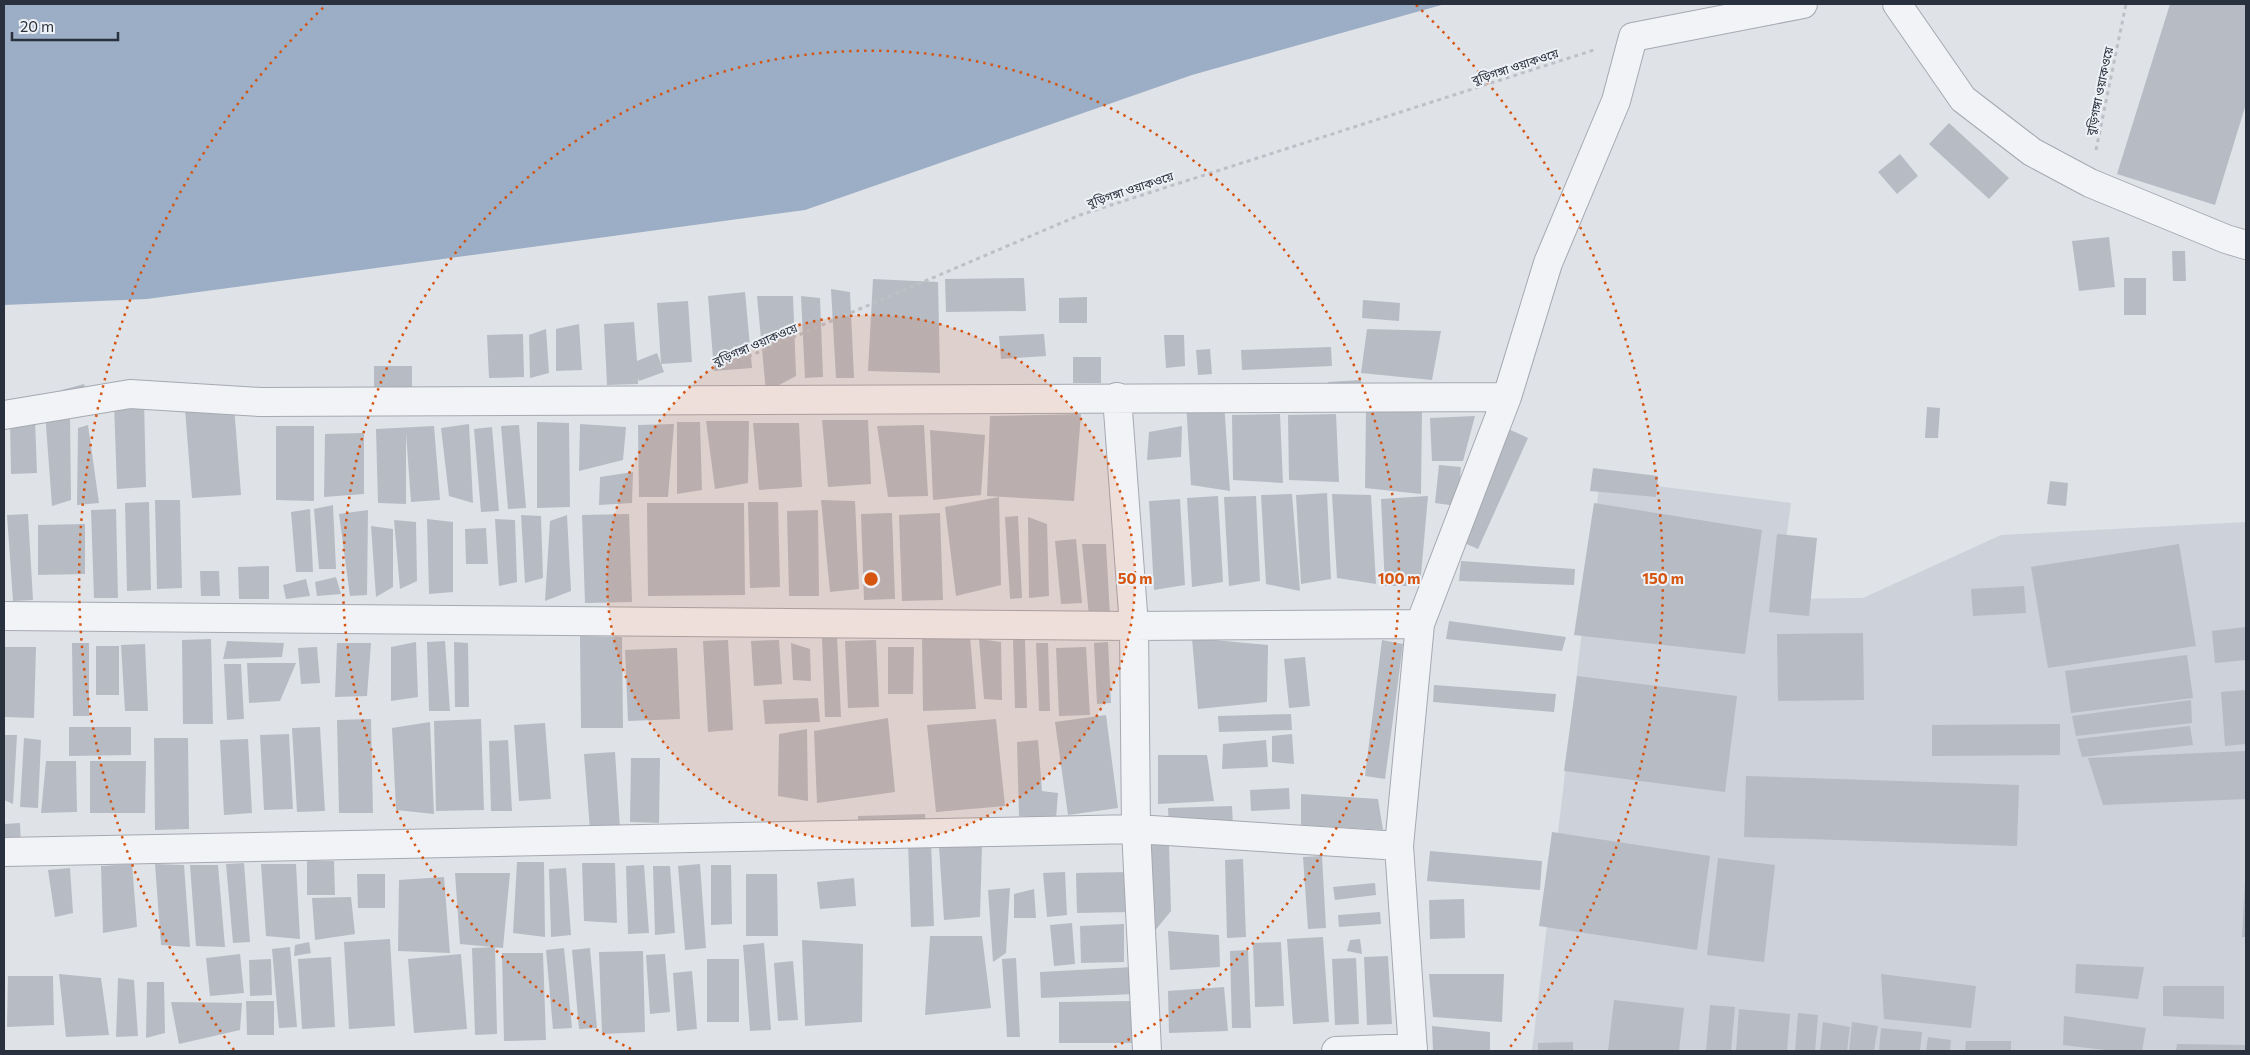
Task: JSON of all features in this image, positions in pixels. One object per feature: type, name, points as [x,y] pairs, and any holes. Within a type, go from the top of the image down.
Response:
[{"type":"street","points":[[1336,1051],[1413,1050],[1399,846],[1420,624],[1507,397],[1548,263],[1616,101],[1634,37],[1804,4]]},
{"type":"street","points":[[1897,4],[1963,100],[2032,152],[2090,183],[2226,239],[2246,245]]},
{"type":"street","points":[[4,415],[130,394],[260,402],[1507,397]]},
{"type":"street","points":[[1117,398],[1134,626],[1136,829],[1147,1051]]},
{"type":"street","points":[[4,616],[1134,626],[1420,624]]},
{"type":"street","points":[[4,852],[1136,829],[1399,846]]},
{"type":"path","name":"বুড়িগঙ্গা ওয়াকওয়ে","points":[[2090,183],[2126,4]]},
{"type":"path","name":"বুড়িগঙ্গা ওয়াকওয়ে","points":[[719,369],[1080,215],[1634,37]]},
{"type":"shaded area","points":[[1600,479],[1791,503],[1778,599],[1863,598],[2001,535],[2246,522],[2246,1051],[1532,1051]]},
{"type":"water","points":[[4,4],[1445,4],[1192,75],[805,210],[147,299],[4,305]]},
{"type":"building","points":[[2170,4],[2246,4],[2246,104],[2215,205],[2117,174]]},
{"type":"building","points":[[1949,123],[2009,178],[1989,199],[1929,144]]},
{"type":"building","points":[[1900,154],[1918,176],[1897,194],[1878,172]]},
{"type":"building","points":[[2109,237],[2115,287],[2079,291],[2072,241]]},
{"type":"building","points":[[2172,251],[2185,251],[2186,281],[2173,281]]},
{"type":"building","points":[[1024,278],[1026,311],[946,312],[945,279]]},
{"type":"building","points":[[2124,278],[2146,278],[2146,315],[2124,315]]},
{"type":"building","points":[[873,279],[938,282],[940,373],[868,371]]},
{"type":"building","points":[[831,289],[850,292],[854,378],[836,378]]},
{"type":"building","points":[[745,292],[752,368],[714,371],[708,296]]},
{"type":"building","points":[[757,296],[793,296],[796,376],[766,392]]},
{"type":"building","points":[[801,296],[820,298],[823,377],[805,378]]},
{"type":"building","points":[[1087,297],[1087,323],[1059,323],[1059,298]]},
{"type":"building","points":[[1363,300],[1400,303],[1399,321],[1362,318]]},
{"type":"building","points":[[688,301],[692,362],[661,364],[657,303]]},
{"type":"building","points":[[634,322],[637,361],[657,353],[664,372],[639,381],[638,378],[638,384],[607,385],[604,324]]},
{"type":"building","points":[[579,324],[582,370],[556,371],[556,329]]},
{"type":"building","points":[[546,329],[549,373],[530,378],[529,335]]},
{"type":"building","points":[[1367,329],[1441,331],[1432,380],[1361,373]]},
{"type":"building","points":[[523,334],[524,377],[489,378],[487,335]]},
{"type":"building","points":[[1044,334],[1046,356],[1001,359],[999,336]]},
{"type":"building","points":[[1164,335],[1184,335],[1185,366],[1166,368]]},
{"type":"building","points":[[1331,347],[1332,366],[1242,370],[1241,350]]},
{"type":"building","points":[[1210,349],[1212,374],[1198,375],[1196,350]]},
{"type":"building","points":[[1073,357],[1101,357],[1101,383],[1073,383]]},
{"type":"building","points":[[374,366],[412,366],[412,394],[374,395]]},
{"type":"building","points":[[1361,380],[1362,393],[1329,394],[1328,382]]},
{"type":"building","points":[[84,384],[89,401],[64,404],[62,390]]},
{"type":"building","points":[[144,401],[146,487],[117,489],[114,403]]},
{"type":"building","points":[[1186,401],[1224,402],[1230,491],[1191,485]]},
{"type":"building","points":[[234,406],[241,495],[192,498],[185,409]]},
{"type":"building","points":[[1927,407],[1940,408],[1938,438],[1925,438]]},
{"type":"building","points":[[1422,409],[1421,494],[1365,488],[1366,410]]},
{"type":"building","points":[[45,412],[70,414],[71,500],[52,506]]},
{"type":"building","points":[[1081,414],[1074,501],[987,496],[990,416]]},
{"type":"building","points":[[1280,414],[1283,483],[1233,480],[1232,415]]},
{"type":"building","points":[[1336,414],[1339,482],[1289,480],[1288,415]]},
{"type":"building","points":[[1475,416],[1463,461],[1432,461],[1430,418]]},
{"type":"building","points":[[35,419],[37,473],[11,474],[10,420]]},
{"type":"building","points":[[822,420],[868,420],[871,484],[828,487]]},
{"type":"building","points":[[706,421],[749,421],[748,483],[715,489]]},
{"type":"building","points":[[537,422],[569,423],[570,507],[537,508]]},
{"type":"building","points":[[677,422],[700,422],[702,490],[677,494]]},
{"type":"building","points":[[753,423],[799,423],[802,487],[759,490]]},
{"type":"building","points":[[1495,423],[1528,438],[1478,549],[1444,534],[1457,506],[1435,503],[1439,465],[1461,467],[1458,504]]},
{"type":"building","points":[[469,424],[473,503],[449,496],[441,428]]},
{"type":"building","points":[[580,424],[626,427],[623,460],[579,471]]},
{"type":"building","points":[[674,424],[668,497],[639,497],[638,425]]},
{"type":"building","points":[[88,425],[99,503],[77,505],[78,428]]},
{"type":"building","points":[[519,425],[526,508],[508,509],[501,426]]},
{"type":"building","points":[[924,425],[928,496],[888,497],[877,426]]},
{"type":"building","points":[[276,426],[314,426],[314,501],[276,500]]},
{"type":"building","points":[[434,426],[440,500],[411,502],[406,433],[406,504],[378,503],[376,429]]},
{"type":"building","points":[[1182,426],[1181,457],[1147,460],[1149,432]]},
{"type":"building","points":[[492,427],[499,511],[481,512],[474,429]]},
{"type":"building","points":[[930,430],[985,435],[981,495],[933,500]]},
{"type":"building","points":[[364,433],[364,494],[324,497],[325,434]]},
{"type":"building","points":[[1593,468],[1658,476],[1656,497],[1590,491]]},
{"type":"building","points":[[633,472],[632,503],[599,505],[600,477]]},
{"type":"building","points":[[2050,481],[2068,483],[2066,506],[2047,504]]},
{"type":"building","points":[[1327,493],[1331,579],[1301,584],[1296,495]]},
{"type":"building","points":[[1292,494],[1300,591],[1266,584],[1261,495]]},
{"type":"building","points":[[1332,494],[1371,495],[1376,584],[1337,578]]},
{"type":"building","points":[[1218,496],[1223,582],[1192,587],[1187,498]]},
{"type":"building","points":[[1256,496],[1260,581],[1229,586],[1224,497]]},
{"type":"building","points":[[1428,496],[1420,586],[1385,586],[1381,499]]},
{"type":"building","points":[[999,497],[1001,585],[956,596],[945,507]]},
{"type":"building","points":[[1180,499],[1185,585],[1154,590],[1149,501]]},
{"type":"building","points":[[155,500],[180,500],[182,588],[157,589]]},
{"type":"building","points":[[821,500],[855,501],[859,589],[830,592]]},
{"type":"building","points":[[149,502],[151,590],[127,591],[125,503]]},
{"type":"building","points":[[748,502],[778,502],[780,587],[750,588]]},
{"type":"building","points":[[647,503],[744,503],[745,595],[648,596]]},
{"type":"building","points":[[1594,503],[1762,530],[1745,654],[1574,635]]},
{"type":"building","points":[[333,505],[336,569],[319,569],[314,509]]},
{"type":"building","points":[[116,509],[118,598],[94,598],[91,510]]},
{"type":"building","points":[[310,509],[313,572],[296,572],[291,512]]},
{"type":"building","points":[[368,510],[367,595],[350,596],[339,514]]},
{"type":"building","points":[[818,510],[819,596],[789,596],[787,511]]},
{"type":"building","points":[[892,513],[895,599],[864,600],[861,514]]},
{"type":"building","points":[[940,513],[943,600],[902,601],[899,515]]},
{"type":"building","points":[[28,514],[33,600],[13,601],[7,515]]},
{"type":"building","points":[[629,514],[632,602],[585,603],[582,515]]},
{"type":"building","points":[[521,515],[541,516],[543,578],[525,583]]},
{"type":"building","points":[[567,515],[571,591],[545,601],[550,521]]},
{"type":"building","points":[[1018,516],[1022,598],[1010,599],[1005,517]]},
{"type":"building","points":[[1028,517],[1047,524],[1049,596],[1029,598]]},
{"type":"building","points":[[427,519],[453,522],[453,592],[429,594]]},
{"type":"building","points":[[495,519],[515,520],[517,582],[499,586]]},
{"type":"building","points":[[394,520],[416,522],[417,581],[400,589]]},
{"type":"building","points":[[85,524],[85,574],[38,575],[38,525]]},
{"type":"building","points":[[371,526],[393,529],[393,587],[376,597]]},
{"type":"building","points":[[486,528],[488,564],[466,564],[465,529]]},
{"type":"building","points":[[1777,534],[1817,538],[1809,616],[1769,612]]},
{"type":"building","points":[[1076,539],[1082,603],[1061,604],[1055,541]]},
{"type":"building","points":[[1082,544],[1106,544],[1110,615],[1089,616]]},
{"type":"building","points":[[2179,544],[2196,646],[2048,668],[2031,567]]},
{"type":"building","points":[[1461,561],[1575,569],[1574,585],[1459,581]]},
{"type":"building","points":[[269,566],[269,599],[239,599],[238,567]]},
{"type":"building","points":[[200,571],[219,571],[220,596],[201,596]]},
{"type":"building","points":[[336,577],[341,594],[317,596],[315,582]]},
{"type":"building","points":[[306,579],[310,596],[286,599],[283,585]]},
{"type":"building","points":[[2024,586],[2026,613],[1973,616],[1971,589]]},
{"type":"building","points":[[1449,621],[1566,637],[1562,651],[1446,639]]},
{"type":"building","points":[[2246,627],[2246,660],[2215,663],[2212,631]]},
{"type":"building","points":[[1863,633],[1864,700],[1778,701],[1777,634]]},
{"type":"building","points":[[580,636],[622,637],[623,728],[581,728]]},
{"type":"building","points":[[837,636],[841,717],[825,717],[822,637]]},
{"type":"building","points":[[970,636],[976,709],[923,711],[922,639]]},
{"type":"building","points":[[1192,638],[1268,645],[1267,702],[1198,709]]},
{"type":"building","points":[[211,639],[213,724],[183,724],[182,640]]},
{"type":"building","points":[[979,639],[1001,642],[1002,700],[984,699]]},
{"type":"building","points":[[728,640],[733,730],[708,732],[703,641]]},
{"type":"building","points":[[779,640],[782,684],[754,686],[751,641]]},
{"type":"building","points":[[876,640],[879,707],[848,708],[845,641]]},
{"type":"building","points":[[1013,640],[1025,640],[1027,708],[1015,708]]},
{"type":"building","points":[[1382,640],[1403,644],[1385,779],[1365,776]]},
{"type":"building","points":[[227,641],[284,643],[282,657],[223,659]]},
{"type":"building","points":[[445,641],[450,711],[429,711],[427,642]]},
{"type":"building","points":[[416,642],[418,697],[391,701],[391,647]]},
{"type":"building","points":[[454,642],[468,643],[469,707],[455,707]]},
{"type":"building","points":[[1108,642],[1111,703],[1097,704],[1094,643]]},
{"type":"building","points":[[72,643],[89,643],[89,716],[73,716]]},
{"type":"building","points":[[337,643],[371,643],[367,696],[335,697]]},
{"type":"building","points":[[791,643],[810,649],[811,681],[793,680]]},
{"type":"building","points":[[1036,643],[1048,643],[1050,711],[1039,711]]},
{"type":"building","points":[[145,644],[148,711],[125,711],[121,645]]},
{"type":"building","points":[[96,646],[119,646],[119,695],[96,695]]},
{"type":"building","points":[[4,647],[36,647],[34,718],[4,717]]},
{"type":"building","points":[[317,647],[320,683],[301,684],[298,648]]},
{"type":"building","points":[[888,647],[914,647],[913,694],[888,694]]},
{"type":"building","points":[[1086,647],[1090,715],[1059,716],[1056,648]]},
{"type":"building","points":[[677,648],[680,719],[628,721],[625,650]]},
{"type":"building","points":[[2187,655],[2193,698],[2071,713],[2065,671]]},
{"type":"building","points":[[1305,657],[1310,706],[1289,708],[1284,659]]},
{"type":"building","points":[[247,663],[296,663],[280,701],[249,703]]},
{"type":"building","points":[[224,664],[241,664],[244,719],[227,720]]},
{"type":"building","points":[[1577,676],[1737,696],[1725,792],[1564,771]]},
{"type":"building","points":[[1434,685],[1556,694],[1554,712],[1433,702]]},
{"type":"building","points":[[2246,690],[2246,744],[2225,746],[2221,692]]},
{"type":"building","points":[[818,698],[820,722],[765,724],[763,700]]},
{"type":"building","points":[[2191,700],[2192,723],[2076,736],[2072,716]]},
{"type":"building","points":[[1291,714],[1292,730],[1219,732],[1218,716]]},
{"type":"building","points":[[1106,715],[1118,808],[1068,815],[1055,722]]},
{"type":"building","points":[[888,718],[895,792],[817,803],[814,731]]},
{"type":"building","points":[[371,719],[373,813],[339,813],[337,720]]},
{"type":"building","points":[[481,719],[484,810],[436,811],[434,721]]},
{"type":"building","points":[[996,719],[1005,806],[936,812],[927,725]]},
{"type":"building","points":[[430,722],[434,814],[396,810],[392,728]]},
{"type":"building","points":[[545,723],[551,799],[519,801],[514,725]]},
{"type":"building","points":[[2060,724],[2060,755],[1932,756],[1932,725]]},
{"type":"building","points":[[2190,726],[2193,745],[2082,757],[2077,739]]},
{"type":"building","points":[[69,727],[131,727],[131,755],[69,756]]},
{"type":"building","points":[[320,727],[325,811],[297,812],[292,728]]},
{"type":"building","points":[[807,729],[808,801],[778,796],[779,734]]},
{"type":"building","points":[[289,734],[293,809],[264,810],[260,735]]},
{"type":"building","points":[[1292,734],[1294,764],[1272,762],[1272,736]]},
{"type":"building","points":[[4,735],[17,735],[13,804],[4,800]]},
{"type":"building","points":[[24,738],[41,740],[38,808],[20,807]]},
{"type":"building","points":[[154,738],[188,738],[189,829],[155,830]]},
{"type":"building","points":[[248,739],[252,813],[224,815],[220,740]]},
{"type":"building","points":[[508,740],[512,811],[491,811],[489,741]]},
{"type":"building","points":[[1038,740],[1042,791],[1058,793],[1056,819],[1019,816],[1017,742]]},
{"type":"building","points":[[1266,740],[1268,767],[1222,769],[1223,744]]},
{"type":"building","points":[[2246,751],[2246,799],[2103,805],[2088,758]]},
{"type":"building","points":[[615,752],[620,828],[590,830],[584,754]]},
{"type":"building","points":[[1158,755],[1207,755],[1214,801],[1158,804]]},
{"type":"building","points":[[631,758],[660,758],[659,823],[630,822]]},
{"type":"building","points":[[46,761],[76,761],[77,812],[41,813]]},
{"type":"building","points":[[90,761],[146,761],[145,813],[90,813]]},
{"type":"building","points":[[1746,776],[2019,785],[2017,846],[1744,837]]},
{"type":"building","points":[[1289,788],[1290,809],[1251,811],[1250,790]]},
{"type":"building","points":[[1301,794],[1378,799],[1383,830],[1301,825]]},
{"type":"building","points":[[1232,806],[1233,827],[1169,829],[1168,808]]},
{"type":"building","points":[[925,814],[926,828],[858,829],[858,816]]},
{"type":"building","points":[[20,823],[21,847],[4,848],[4,824]]},
{"type":"building","points":[[1552,832],[1710,856],[1697,950],[1539,926]]},
{"type":"building","points":[[931,841],[934,926],[911,927],[908,842]]},
{"type":"building","points":[[1149,844],[1169,844],[1171,911],[1153,933]]},
{"type":"building","points":[[982,846],[980,917],[944,920],[939,847]]},
{"type":"building","points":[[1430,851],[1542,861],[1540,890],[1427,881]]},
{"type":"building","points":[[1322,856],[1326,928],[1308,929],[1303,857]]},
{"type":"building","points":[[1718,858],[1775,865],[1764,962],[1707,955]]},
{"type":"building","points":[[1243,859],[1246,937],[1227,938],[1225,860]]},
{"type":"building","points":[[307,861],[334,861],[335,895],[307,895]]},
{"type":"building","points":[[517,862],[544,862],[545,937],[513,933]]},
{"type":"building","points":[[244,863],[250,942],[233,943],[226,864]]},
{"type":"building","points":[[582,863],[615,863],[617,923],[584,921]]},
{"type":"building","points":[[132,864],[137,927],[103,933],[101,866]]},
{"type":"building","points":[[155,864],[184,865],[190,947],[161,945]]},
{"type":"building","points":[[261,864],[296,864],[300,939],[266,936]]},
{"type":"building","points":[[700,864],[706,948],[685,950],[678,866]]},
{"type":"building","points":[[190,865],[218,865],[225,947],[196,946]]},
{"type":"building","points":[[644,865],[649,933],[628,934],[626,866]]},
{"type":"building","points":[[711,865],[731,865],[732,924],[711,925]]},
{"type":"building","points":[[653,866],[670,866],[675,933],[655,935]]},
{"type":"building","points":[[70,868],[73,913],[55,917],[48,870]]},
{"type":"building","points":[[566,868],[571,935],[551,937],[549,869]]},
{"type":"building","points":[[1065,872],[1067,915],[1047,917],[1043,873]]},
{"type":"building","points":[[1130,872],[1131,912],[1077,913],[1076,873]]},
{"type":"building","points":[[455,873],[510,873],[503,948],[460,944]]},
{"type":"building","points":[[357,874],[385,874],[385,908],[358,908]]},
{"type":"building","points":[[746,874],[777,874],[778,936],[746,936]]},
{"type":"building","points":[[444,877],[450,953],[398,951],[399,880]]},
{"type":"building","points":[[854,878],[856,906],[820,909],[817,882]]},
{"type":"building","points":[[2245,880],[2246,937],[2242,937]]},
{"type":"building","points":[[1375,883],[1376,895],[1335,900],[1333,887]]},
{"type":"building","points":[[1010,888],[1006,953],[993,962],[988,890]]},
{"type":"building","points":[[1034,889],[1036,918],[1014,918],[1014,894]]},
{"type":"building","points":[[351,897],[355,934],[315,940],[312,898]]},
{"type":"building","points":[[1464,899],[1465,938],[1430,939],[1429,900]]},
{"type":"building","points":[[1380,912],[1381,924],[1339,927],[1338,915]]},
{"type":"building","points":[[1072,923],[1075,964],[1054,966],[1050,925]]},
{"type":"building","points":[[1124,924],[1124,962],[1081,963],[1080,926]]},
{"type":"building","points":[[1168,931],[1219,935],[1220,967],[1170,970]]},
{"type":"building","points":[[930,936],[982,936],[991,1008],[925,1015]]},
{"type":"building","points":[[1323,937],[1329,1022],[1293,1024],[1287,939]]},
{"type":"building","points":[[390,939],[395,1026],[349,1029],[344,942]]},
{"type":"building","points":[[1360,939],[1362,954],[1347,951],[1350,940]]},
{"type":"building","points":[[802,940],[863,944],[862,1022],[805,1026]]},
{"type":"building","points":[[309,942],[311,953],[294,956],[295,945]]},
{"type":"building","points":[[1281,942],[1284,1006],[1255,1007],[1253,943]]},
{"type":"building","points":[[764,943],[771,1030],[750,1031],[743,945]]},
{"type":"building","points":[[290,947],[297,1027],[279,1028],[272,949]]},
{"type":"building","points":[[495,947],[497,1034],[475,1035],[472,948]]},
{"type":"building","points":[[564,948],[572,1028],[553,1029],[546,950]]},
{"type":"building","points":[[590,948],[597,1028],[579,1029],[572,950]]},
{"type":"building","points":[[1248,950],[1251,1028],[1232,1028],[1230,951]]},
{"type":"building","points":[[643,951],[645,1032],[602,1034],[599,952]]},
{"type":"building","points":[[502,953],[543,953],[546,1040],[504,1041]]},
{"type":"building","points":[[240,954],[244,993],[210,996],[206,958]]},
{"type":"building","points":[[461,954],[467,1029],[414,1033],[408,959]]},
{"type":"building","points":[[665,954],[670,1012],[650,1014],[646,955]]},
{"type":"building","points":[[1388,956],[1392,1024],[1367,1025],[1364,957]]},
{"type":"building","points":[[331,957],[335,1027],[302,1029],[298,959]]},
{"type":"building","points":[[1016,958],[1020,1037],[1007,1037],[1002,959]]},
{"type":"building","points":[[1356,958],[1359,1024],[1335,1025],[1332,959]]},
{"type":"building","points":[[271,959],[272,995],[250,996],[249,960]]},
{"type":"building","points":[[707,959],[739,959],[739,1022],[707,1022]]},
{"type":"building","points":[[793,961],[798,1020],[778,1021],[774,963]]},
{"type":"building","points":[[2076,964],[2144,967],[2138,999],[2075,993]]},
{"type":"building","points":[[1134,967],[1135,994],[1041,998],[1040,972]]},
{"type":"building","points":[[692,971],[697,1029],[677,1031],[673,973]]},
{"type":"building","points":[[59,974],[101,978],[109,1035],[66,1037]]},
{"type":"building","points":[[1429,974],[1504,974],[1502,1022],[1433,1017]]},
{"type":"building","points":[[1881,974],[1976,986],[1971,1028],[1884,1019]]},
{"type":"building","points":[[8,976],[53,976],[54,1025],[7,1027]]},
{"type":"building","points":[[118,978],[134,980],[138,1036],[116,1037]]},
{"type":"building","points":[[147,982],[164,982],[165,1033],[146,1038]]},
{"type":"building","points":[[2163,986],[2224,986],[2224,1019],[2163,1016]]},
{"type":"building","points":[[1224,987],[1228,1031],[1169,1033],[1168,991]]},
{"type":"building","points":[[1614,1000],[1684,1008],[1679,1051],[1608,1051]]},
{"type":"building","points":[[246,1001],[274,1001],[274,1035],[247,1035]]},
{"type":"building","points":[[1131,1001],[1132,1043],[1059,1043],[1059,1002]]},
{"type":"building","points":[[171,1002],[242,1003],[240,1030],[179,1044]]},
{"type":"building","points":[[1710,1005],[1735,1007],[1731,1051],[1706,1051]]},
{"type":"building","points":[[1739,1009],[1790,1014],[1787,1051],[1736,1051]]},
{"type":"building","points":[[1798,1013],[1818,1015],[1815,1051],[1795,1051]]},
{"type":"building","points":[[2064,1016],[2146,1028],[2142,1051],[2114,1051],[2063,1045]]},
{"type":"building","points":[[1823,1022],[1850,1027],[1847,1051],[1820,1051]]},
{"type":"building","points":[[1852,1022],[1878,1026],[1874,1051],[1849,1051]]},
{"type":"building","points":[[1432,1026],[1490,1032],[1490,1051],[1433,1051]]},
{"type":"building","points":[[1881,1028],[1922,1032],[1920,1051],[1879,1051]]},
{"type":"building","points":[[1928,1037],[1951,1040],[1950,1051],[1926,1051]]},
{"type":"building","points":[[1966,1041],[2011,1041],[2011,1051],[1965,1051]]},
{"type":"building","points":[[1573,1042],[1573,1051],[1538,1051],[1538,1043]]},
{"type":"building","points":[[2177,1044],[2246,1045],[2246,1051],[2176,1051]]}]
